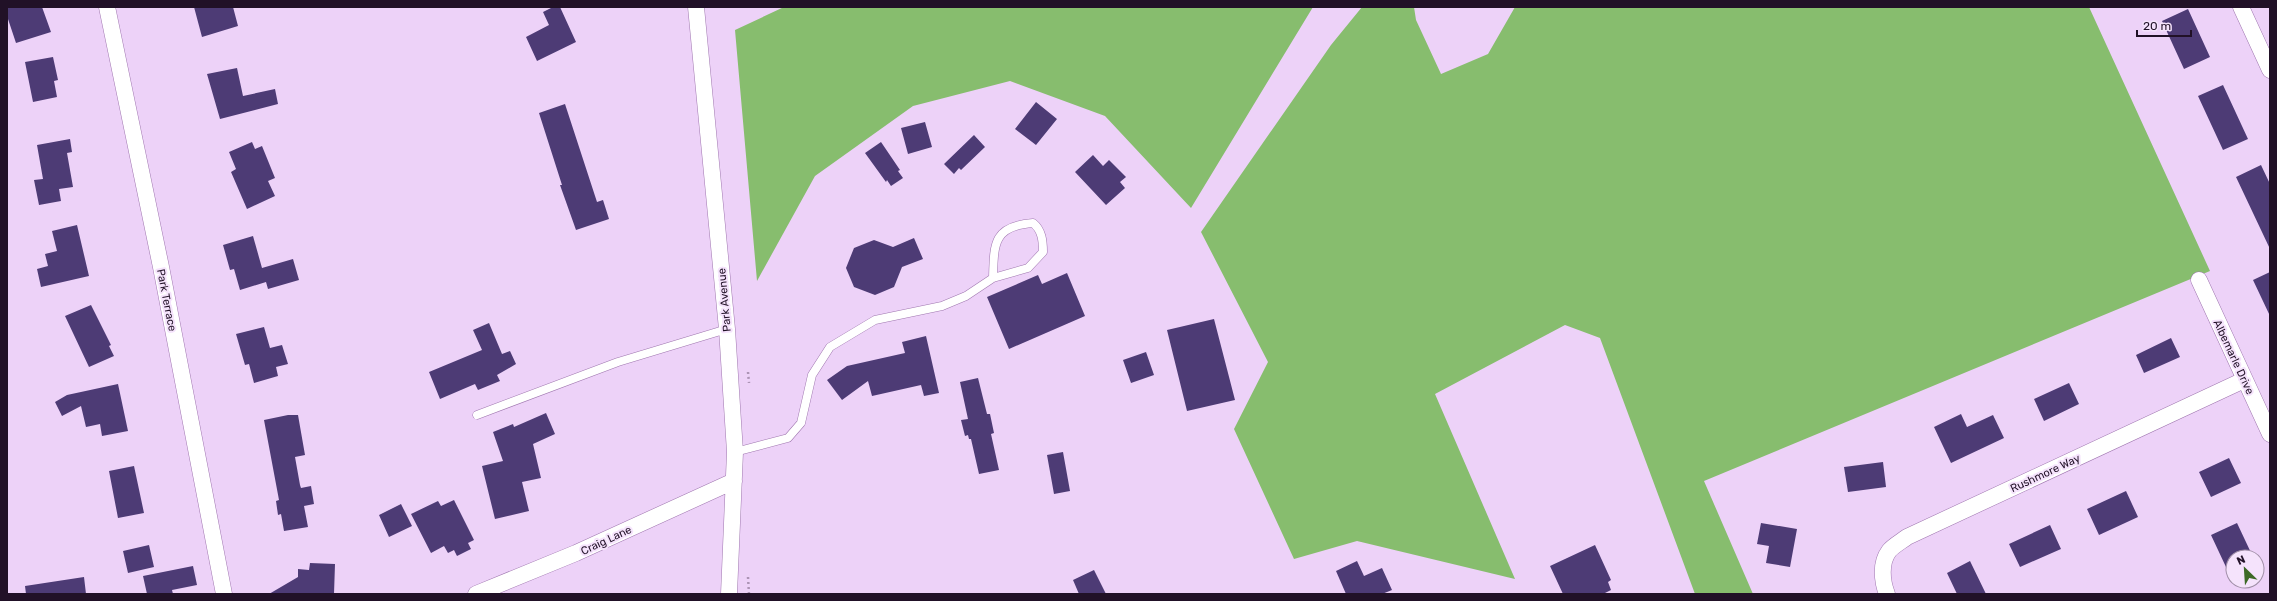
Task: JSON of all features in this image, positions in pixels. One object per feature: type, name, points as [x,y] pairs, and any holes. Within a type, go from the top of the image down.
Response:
[{"type":"street","name":"Park Terrace","points":[[107,7],[159,259],[224,594]]},
{"type":"street","name":"Park Avenue","points":[[696,7],[727,329],[735,452],[729,594]]},
{"type":"street","points":[[2241,7],[2270,70]]},
{"type":"street","name":"Albemarle Drive","points":[[2199,280],[2270,434]]},
{"type":"street","name":"Rushmore Way","points":[[1887,594],[1884,586],[1882,568],[1889,551],[1907,537],[2244,380]]},
{"type":"street","name":"Craig Lane","points":[[476,594],[576,553],[734,481]]},
{"type":"lane","points":[[735,452],[788,438],[801,423],[812,375],[830,347],[875,320],[942,306],[966,296],[993,278],[1028,268],[1044,252],[1043,240],[1037,226],[1033,223],[1010,227],[999,235],[994,246],[993,278]]},
{"type":"lane","points":[[478,415],[618,362],[727,329]]},
{"type":"green space","points":[[784,7],[1313,7],[1191,208],[1105,116],[1010,81],[913,106],[815,176],[757,281],[735,30]]},
{"type":"green space","points":[[1362,7],[1414,7],[1416,20],[1441,74],[1488,54],[1515,7],[2089,7],[2210,271],[1704,481],[1753,594],[1695,594],[1600,338],[1565,325],[1435,394],[1515,579],[1357,541],[1294,559],[1234,429],[1268,362],[1201,232],[1331,45]]},
{"type":"building","points":[[7,7],[42,7],[51,32],[16,43],[7,16]]},
{"type":"building","points":[[194,7],[233,7],[238,26],[202,37]]},
{"type":"building","points":[[553,7],[560,7],[576,42],[537,61],[526,37],[549,25],[543,12]]},
{"type":"building","points":[[2188,9],[2210,57],[2184,69],[2162,21]]},
{"type":"building","points":[[53,57],[58,80],[54,81],[57,97],[33,102],[25,62]]},
{"type":"building","points":[[237,68],[243,96],[275,89],[278,104],[220,119],[207,74]]},
{"type":"building","points":[[2223,85],[2248,139],[2223,150],[2198,96]]},
{"type":"building","points":[[1036,102],[1057,119],[1036,145],[1015,129]]},
{"type":"building","points":[[565,104],[597,202],[603,200],[609,219],[576,230],[560,185],[562,185],[539,113]]},
{"type":"building","points":[[925,122],[932,147],[908,154],[901,128]]},
{"type":"building","points":[[974,135],[985,147],[961,170],[959,168],[954,174],[944,164]]},
{"type":"building","points":[[70,139],[72,152],[67,153],[73,187],[59,189],[61,201],[39,205],[34,180],[43,179],[37,145]]},
{"type":"building","points":[[252,142],[255,149],[262,146],[275,178],[268,181],[275,196],[247,209],[231,172],[236,169],[229,152]]},
{"type":"building","points":[[881,142],[900,170],[898,171],[903,178],[891,186],[887,180],[886,182],[865,153]]},
{"type":"building","points":[[1093,155],[1103,166],[1109,160],[1126,177],[1120,182],[1125,188],[1106,205],[1075,172]]},
{"type":"building","points":[[2261,165],[2270,184],[2270,249],[2236,177]]},
{"type":"building","points":[[77,225],[89,276],[41,287],[37,269],[48,266],[45,254],[57,251],[52,231]]},
{"type":"building","points":[[253,236],[262,268],[293,259],[299,280],[268,289],[266,282],[240,290],[234,269],[230,270],[223,245]]},
{"type":"building","points":[[914,238],[923,259],[902,267],[894,287],[875,295],[854,287],[846,268],[854,248],[874,240],[893,247]]},
{"type":"building","points":[[2270,272],[2270,316],[2253,280]]},
{"type":"building","points":[[1067,273],[1085,316],[1009,349],[987,297],[1038,275],[1042,284]]},
{"type":"building","points":[[91,305],[111,345],[109,346],[114,356],[89,367],[65,316]]},
{"type":"building","points":[[1214,319],[1235,400],[1187,411],[1167,330]]},
{"type":"building","points":[[489,323],[502,354],[510,351],[516,364],[497,375],[500,381],[478,390],[475,384],[440,399],[429,372],[482,350],[473,330]]},
{"type":"building","points":[[264,327],[270,348],[282,345],[288,364],[276,367],[278,376],[254,383],[249,364],[245,365],[236,334]]},
{"type":"building","points":[[926,336],[939,393],[924,396],[921,385],[872,396],[868,381],[842,400],[827,380],[847,366],[905,353],[902,342]]},
{"type":"building","points":[[2171,338],[2180,357],[2144,373],[2136,355]]},
{"type":"building","points":[[1146,352],[1154,375],[1131,383],[1123,360]]},
{"type":"building","points":[[978,378],[987,414],[990,414],[994,433],[991,434],[999,470],[979,474],[971,439],[969,439],[968,435],[965,436],[961,420],[968,419],[960,382]]},
{"type":"building","points":[[2069,383],[2079,404],[2044,421],[2034,399]]},
{"type":"building","points":[[118,384],[128,431],[102,436],[100,424],[86,427],[81,406],[62,416],[55,402],[67,395]]},
{"type":"building","points":[[546,413],[555,434],[533,444],[541,478],[522,482],[529,511],[495,519],[482,466],[503,461],[493,432],[513,424],[514,427]]},
{"type":"building","points":[[1961,414],[1967,427],[1993,415],[2004,438],[1951,463],[1934,427]]},
{"type":"building","points":[[288,415],[298,415],[305,455],[295,457],[300,485],[301,488],[311,486],[314,504],[304,506],[308,527],[284,531],[281,514],[278,515],[276,501],[279,500],[264,420]]},
{"type":"building","points":[[1063,452],[1070,491],[1054,494],[1047,455]]},
{"type":"building","points":[[2229,458],[2241,483],[2211,497],[2199,472]]},
{"type":"building","points":[[1883,462],[1886,487],[1848,492],[1844,467]]},
{"type":"building","points":[[134,466],[144,513],[118,518],[109,471]]},
{"type":"building","points":[[2126,491],[2138,517],[2099,535],[2087,509]]},
{"type":"building","points":[[454,500],[474,540],[468,543],[471,549],[457,556],[454,550],[448,553],[444,546],[431,553],[411,514],[438,501],[441,506]]},
{"type":"building","points":[[401,504],[412,526],[389,537],[379,515]]},
{"type":"building","points":[[1761,523],[1797,529],[1790,567],[1766,563],[1769,546],[1757,544]]},
{"type":"building","points":[[2237,523],[2249,549],[2225,549],[2225,565],[2211,535]]},
{"type":"building","points":[[2050,525],[2061,549],[2020,567],[2009,544]]},
{"type":"building","points":[[149,545],[154,567],[128,573],[123,551]]},
{"type":"building","points":[[1595,545],[1611,580],[1608,582],[1611,590],[1603,594],[1563,594],[1550,566]]},
{"type":"building","points":[[1357,561],[1364,576],[1382,568],[1392,590],[1382,594],[1346,594],[1336,571]]},
{"type":"building","points":[[1970,561],[1986,594],[1957,594],[1947,573]]},
{"type":"building","points":[[310,563],[335,564],[334,594],[269,594],[298,577],[298,569],[309,570]]},
{"type":"building","points":[[193,566],[197,585],[172,590],[173,594],[147,594],[143,576]]},
{"type":"building","points":[[1094,570],[1106,594],[1079,594],[1073,580]]},
{"type":"building","points":[[84,577],[86,594],[26,594],[25,586]]}]
